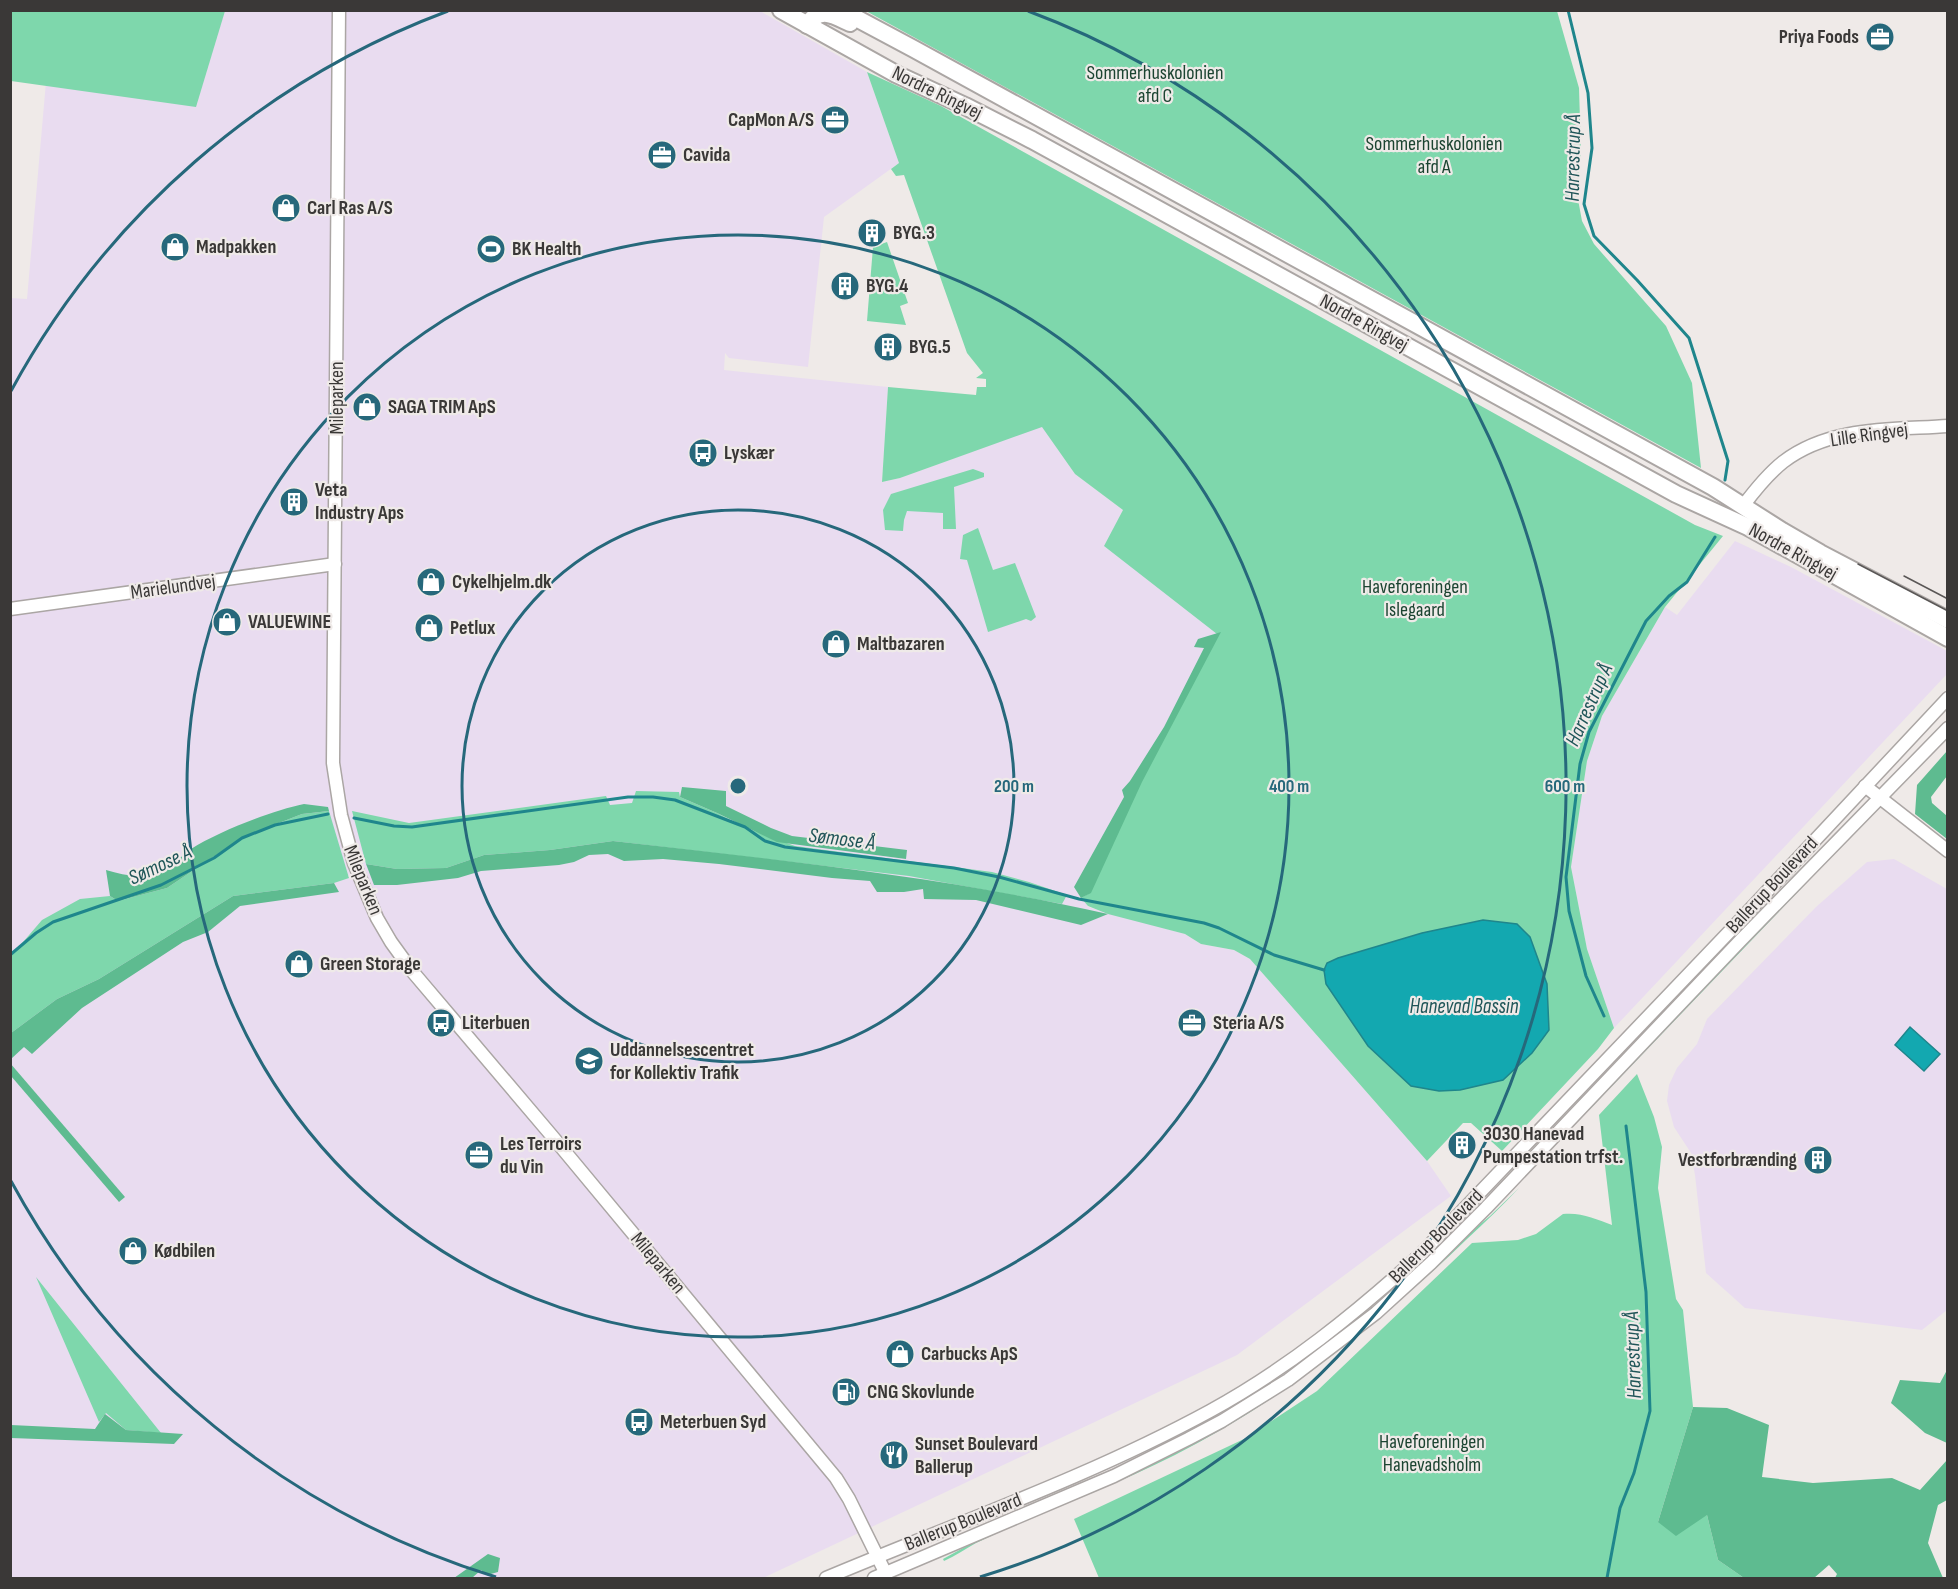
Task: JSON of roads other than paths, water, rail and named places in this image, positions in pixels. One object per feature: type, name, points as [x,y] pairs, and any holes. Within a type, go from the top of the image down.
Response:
[{"type":"main road","name":"Nordre Ringvej","points":[[781,10],[896,74],[1032,140],[1676,494],[1748,527],[1947,638]]},
{"type":"main road","name":"Nordre Ringvej","points":[[831,12],[868,24],[1672,464],[1820,553],[1947,620]]},
{"type":"main road","points":[[814,29],[816,15],[831,12]]},
{"type":"street","name":"Mileparken","points":[[339,10],[333,741],[335,779],[349,848],[377,918],[412,971],[836,1478],[878,1556],[880,1576]]},
{"type":"street","name":"Lille Ringvej","points":[[1743,506],[1784,461],[1822,441],[1865,432],[1947,426]]},
{"type":"street","name":"Marielundvej","points":[[10,609],[335,564]]},
{"type":"street","name":"Ballerup Boulevard","points":[[826,1578],[1098,1467],[1181,1426],[1279,1368],[1366,1303],[1421,1254],[1730,931],[1947,698]]},
{"type":"street","name":"Ballerup Boulevard","points":[[880,1576],[1114,1476],[1188,1440],[1288,1380],[1343,1339],[1408,1285],[1471,1224],[1746,934],[1947,728]]},
{"type":"street","points":[[1864,786],[1947,851]]},
{"type":"water","name":"Hanevad Bassin","points":[[1483,920],[1517,924],[1530,937],[1547,984],[1549,1030],[1532,1053],[1503,1080],[1460,1090],[1439,1091],[1411,1086],[1368,1046],[1326,984],[1324,970],[1327,963],[1422,933]]},
{"type":"water","points":[[1910,1027],[1940,1054],[1924,1071],[1895,1045]]},
{"type":"waterway","name":"Harrestrup Å","points":[[1568,10],[1588,93],[1592,148],[1584,204],[1594,236],[1689,338],[1728,461],[1725,480]]},
{"type":"waterway","name":"Harrestrup Å","points":[[1604,1016],[1586,976],[1569,911],[1566,877],[1580,764],[1589,732],[1646,621],[1669,596],[1687,582],[1715,537]]},
{"type":"waterway","name":"Sømose Å","points":[[354,818],[412,827],[628,797],[675,800],[745,827],[765,841],[785,847],[954,868],[999,877],[1079,899],[1204,923],[1274,955],[1324,970]]},
{"type":"waterway","name":"Sømose Å","points":[[10,955],[53,922],[161,885],[214,858],[242,838],[275,825],[328,814]]},
{"type":"waterway","name":"Harrestrup Å","points":[[1607,1578],[1620,1508],[1634,1473],[1650,1411],[1646,1292],[1626,1126]]},
{"type":"tram line","points":[[1858,564],[1948,611]]},
{"type":"tram line","points":[[1904,576],[1948,599]]},
{"type":"place","name":"Priya Foods","points":[[1880,37]]},
{"type":"place","name":"CapMon A/S","points":[[835,120]]},
{"type":"place","name":"Cavida","points":[[662,155]]},
{"type":"place","name":"Carl Ras A/S","points":[[286,208]]},
{"type":"place","name":"BYG.3","points":[[872,233]]},
{"type":"place","name":"Madpakken","points":[[175,247]]},
{"type":"place","name":"BK Health","points":[[491,249]]},
{"type":"place","name":"BYG.4","points":[[845,286]]},
{"type":"place","name":"BYG.5","points":[[888,347]]},
{"type":"place","name":"SAGA TRIM ApS","points":[[367,407]]},
{"type":"place","name":"Lyskær","points":[[703,453]]},
{"type":"place","name":"Veta Industry Aps","points":[[294,502]]},
{"type":"place","name":"Cykelhjelm.dk","points":[[431,582]]},
{"type":"place","name":"VALUEWINE","points":[[227,622]]},
{"type":"place","name":"Petlux","points":[[429,628]]},
{"type":"place","name":"Maltbazaren","points":[[836,644]]},
{"type":"place","name":"Green Storage","points":[[299,964]]},
{"type":"place","name":"Literbuen","points":[[441,1023]]},
{"type":"place","name":"Steria A/S","points":[[1192,1023]]},
{"type":"place","name":"Uddannelsescentret for Kollektiv Trafik","points":[[589,1061]]},
{"type":"place","name":"3030 Hanevad Pumpestation trfst.","points":[[1462,1145]]},
{"type":"place","name":"Les Terroirs du Vin","points":[[479,1155]]},
{"type":"place","name":"Vestforbrænding","points":[[1818,1160]]},
{"type":"place","name":"Kødbilen","points":[[133,1251]]},
{"type":"place","name":"Carbucks ApS","points":[[900,1354]]},
{"type":"place","name":"CNG Skovlunde","points":[[846,1392]]},
{"type":"place","name":"Meterbuen Syd","points":[[639,1422]]},
{"type":"place","name":"Sunset Boulevard Ballerup","points":[[894,1455]]},
{"type":"park label","name":"Sommerhuskolonien afd C","points":[[1155,84]]},
{"type":"park label","name":"Sommerhuskolonien afd A","points":[[1434,156]]},
{"type":"park label","name":"Haveforeningen Islegaard","points":[[1415,598]]},
{"type":"park label","name":"Haveforeningen Hanevadsholm","points":[[1432,1454]]}]
